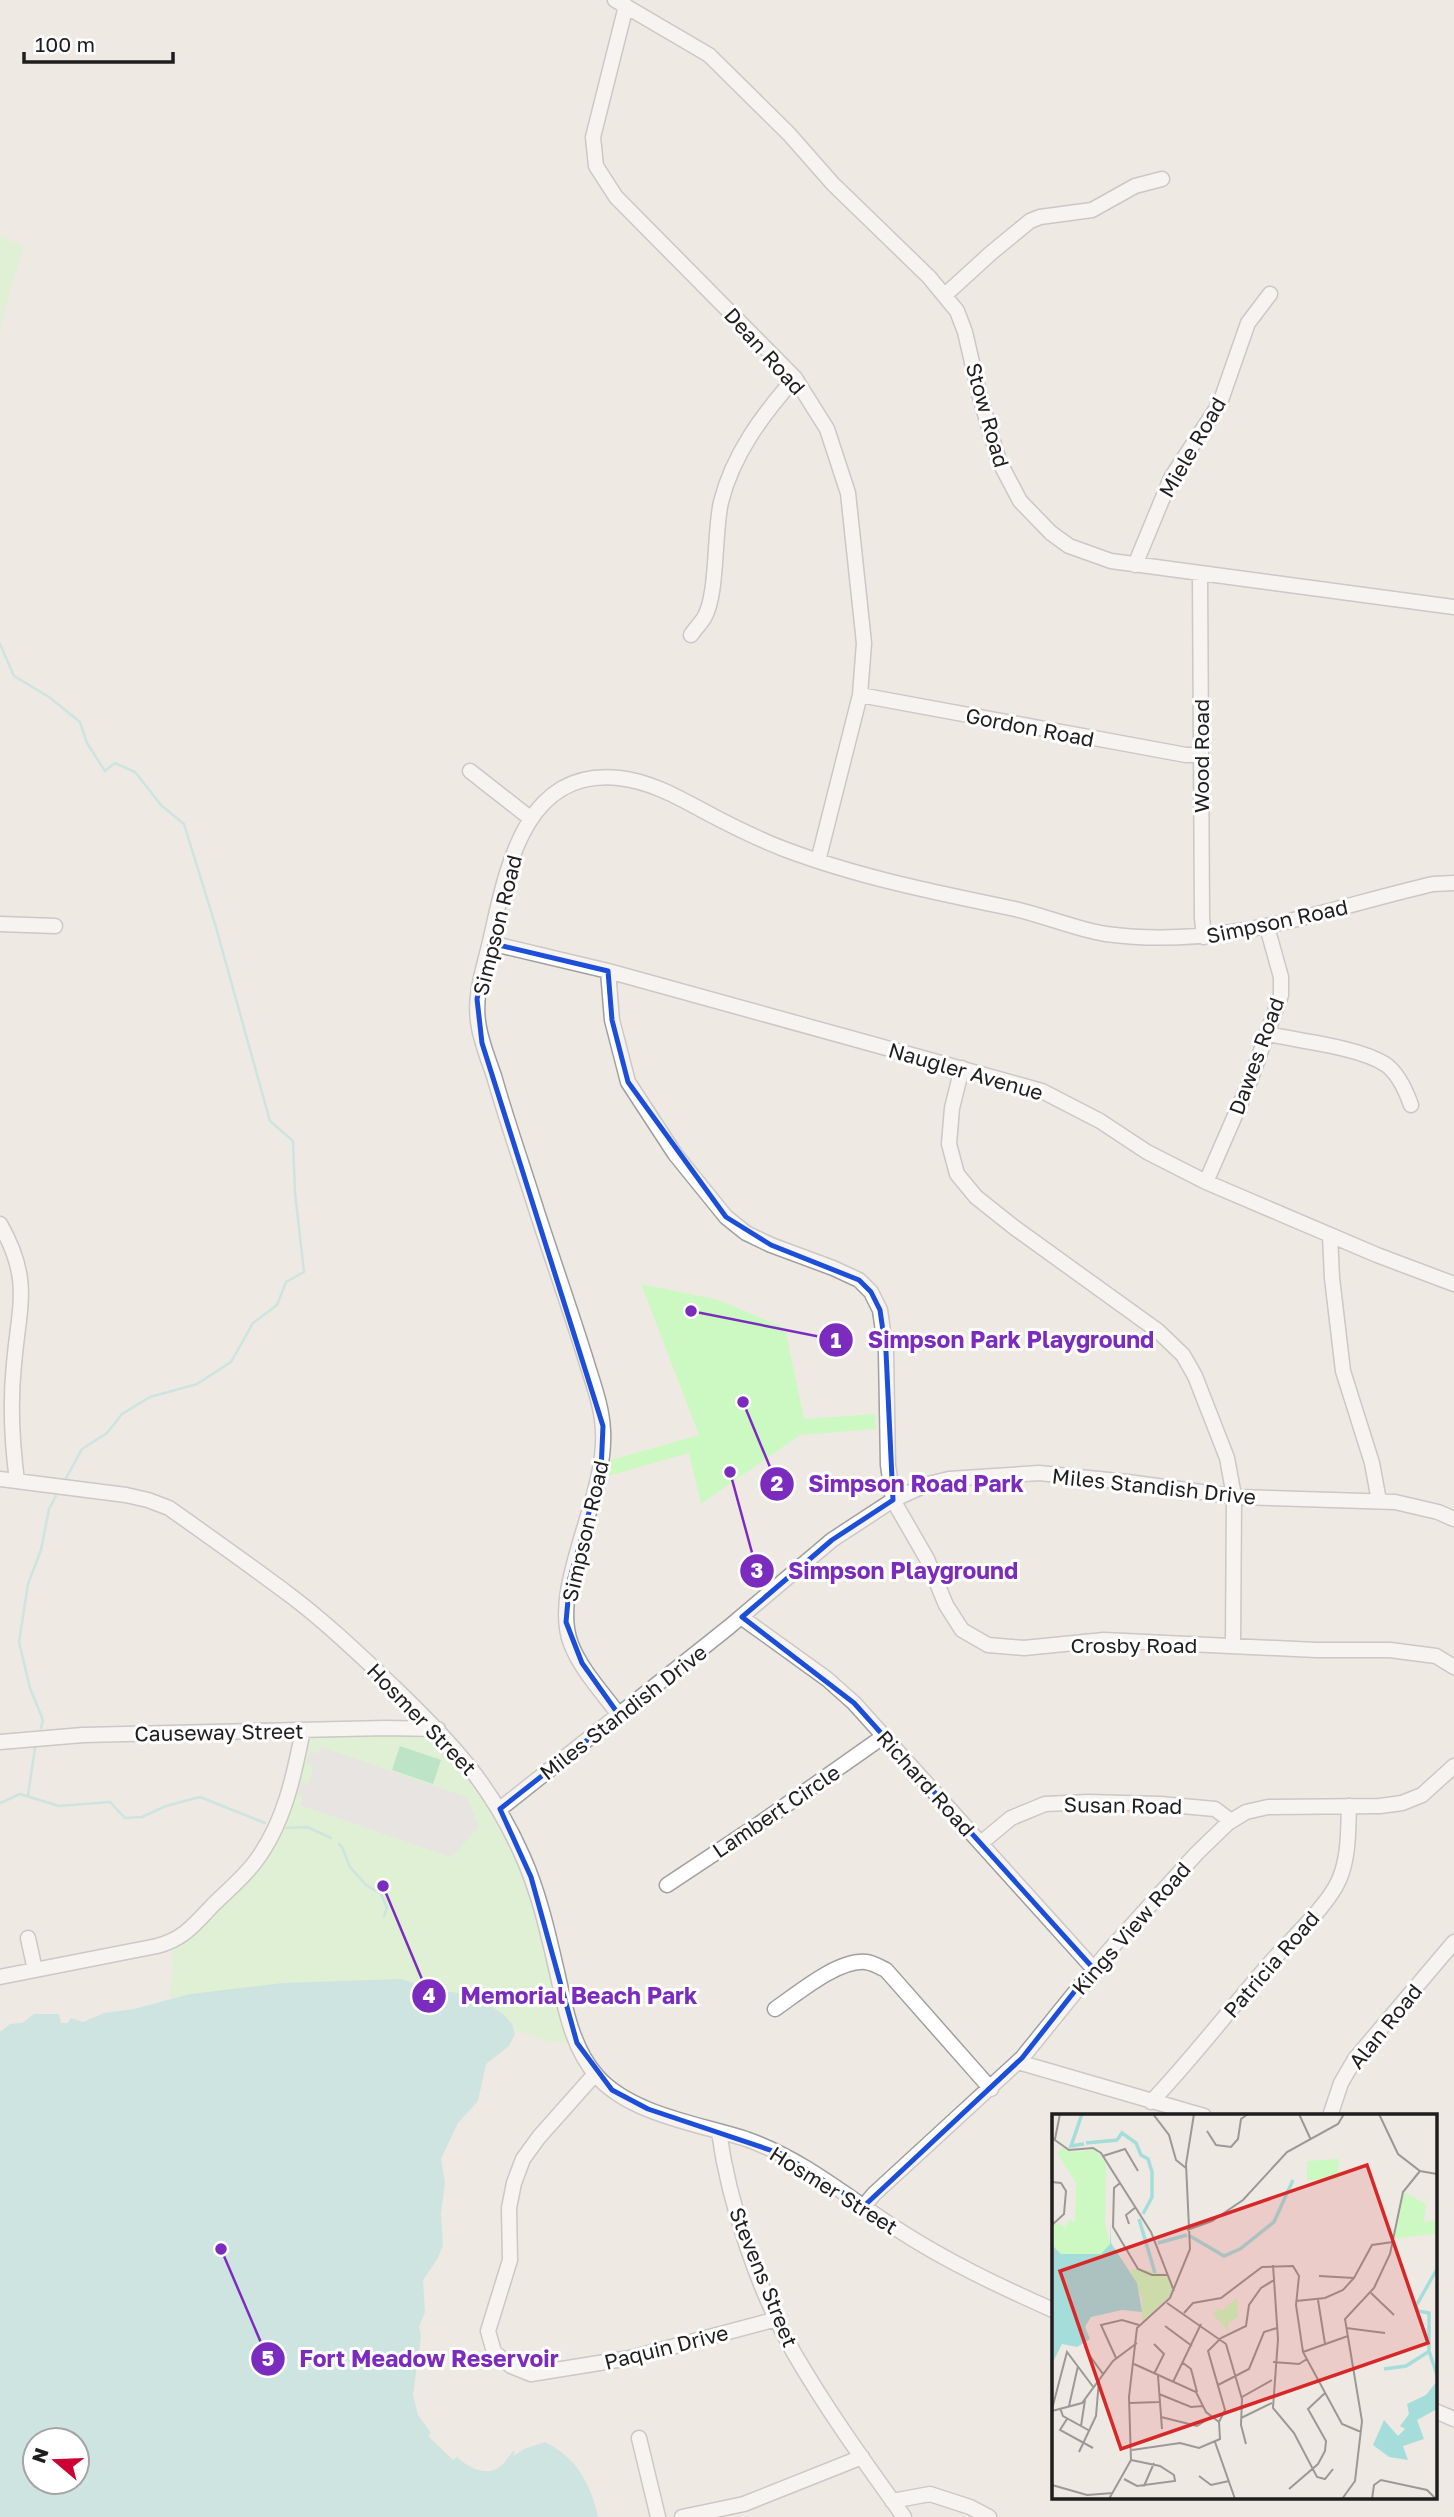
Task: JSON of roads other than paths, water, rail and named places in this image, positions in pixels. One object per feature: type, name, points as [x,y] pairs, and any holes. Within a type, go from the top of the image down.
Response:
[{"type":"street","name":"Stow Road","points":[[626,6],[709,55],[726,70],[789,134],[833,184],[915,262],[945,295],[957,311],[965,332],[977,387],[999,461],[1020,501],[1051,533],[1090,555],[1135,565],[1454,607]]},
{"type":"street","name":"Dean Road","points":[[626,6],[593,137],[596,166],[616,197],[795,378],[827,429],[848,494],[864,643],[860,695],[818,861]]},
{"type":"street","points":[[945,295],[1030,221],[1040,217],[1092,210],[1135,186],[1162,178]]},
{"type":"street","name":"Miele Road","points":[[1135,565],[1171,478],[1220,403],[1248,323],[1270,294]]},
{"type":"street","points":[[691,635],[705,617],[708,605],[721,503],[728,481],[746,442],[795,378]]},
{"type":"street","name":"Wood Road","points":[[1200,574],[1204,937]]},
{"type":"street","name":"Gordon Road","points":[[860,695],[1046,731],[1186,755],[1201,755]]},
{"type":"street","points":[[470,771],[530,818]]},
{"type":"street","name":"Simpson Road","points":[[619,1715],[571,1644],[566,1622],[570,1578],[601,1471],[603,1426],[567,1297],[482,1043],[478,1021],[477,999],[508,869],[530,818],[554,794],[574,783],[595,778],[618,778],[661,789],[750,835],[818,861],[974,902],[1018,910],[1083,929],[1149,938],[1204,937],[1267,927],[1411,889],[1454,883]]},
{"type":"street","points":[[0,924],[55,926]]},
{"type":"street","name":"Dawes Road","points":[[1206,1182],[1268,1034],[1281,995],[1281,977],[1267,927]]},
{"type":"street","name":"Naugler Avenue","points":[[490,943],[608,971],[1042,1091],[1100,1121],[1147,1152],[1206,1182],[1454,1284]]},
{"type":"street","points":[[608,971],[612,1020],[628,1082],[675,1154],[726,1217],[746,1233],[771,1245],[859,1280],[871,1293],[880,1310],[886,1352],[888,1465],[893,1500]]},
{"type":"street","points":[[1268,1034],[1360,1054],[1386,1065],[1405,1089],[1411,1105]]},
{"type":"street","points":[[962,1068],[952,1108],[949,1144],[957,1174],[976,1197],[1158,1331],[1183,1355],[1195,1376],[1227,1458],[1234,1496],[1233,1646]]},
{"type":"street","points":[[0,1224],[15,1254],[22,1298],[13,1375],[12,1453],[17,1481]]},
{"type":"street","points":[[1330,1235],[1332,1278],[1343,1371],[1372,1464],[1379,1501]]},
{"type":"street","name":"Miles Standish Drive","points":[[500,1809],[741,1617],[823,1547],[893,1500],[928,1484],[950,1479],[1039,1473],[1234,1496],[1379,1501],[1417,1506],[1454,1519]]},
{"type":"street","name":"Hosmer Street","points":[[0,1479],[126,1495],[169,1508],[294,1598],[377,1671],[438,1730],[477,1774],[500,1809],[531,1877],[577,2043],[594,2074],[612,2090],[633,2103],[782,2154],[820,2176],[913,2239],[971,2273],[1052,2310]]},
{"type":"street","name":"Crosby Road","points":[[893,1500],[927,1559],[946,1605],[962,1630],[988,1645],[1024,1648],[1107,1640],[1390,1650],[1436,1656],[1454,1667]]},
{"type":"street","name":"Richard Road","points":[[741,1617],[827,1679],[854,1703],[1093,1968]]},
{"type":"street","name":"Causeway Street","points":[[0,1742],[83,1735],[386,1728],[438,1730]]},
{"type":"street","points":[[0,1976],[172,1942],[185,1934],[238,1881],[264,1849],[285,1805],[303,1730]]},
{"type":"street","name":"Lambert Circle","points":[[667,1885],[760,1825],[884,1736]]},
{"type":"street","points":[[1450,1771],[1454,1788]]},
{"type":"street","name":"Kings View Road","points":[[864,2206],[1018,2062],[1093,1968],[1203,1846],[1231,1821],[1246,1812],[1268,1807],[1402,1803],[1422,1795],[1450,1771]]},
{"type":"street","name":"Susan Road","points":[[981,1843],[1011,1818],[1045,1804],[1100,1802],[1215,1809],[1231,1821]]},
{"type":"street","name":"Patricia Road","points":[[1151,2102],[1243,1993],[1326,1901],[1338,1881],[1345,1858],[1349,1806]]},
{"type":"street","points":[[28,1938],[35,1970]]},
{"type":"street","name":"Alan Road","points":[[1331,2114],[1341,2083],[1355,2059],[1454,1942]]},
{"type":"street","points":[[775,2010],[850,1963],[867,1962],[886,1970],[991,2088]]},
{"type":"street","points":[[1018,2062],[1196,2114]]},
{"type":"street","name":"Paquin Drive","points":[[594,2074],[539,2137],[523,2159],[514,2183],[509,2208],[510,2260],[488,2331],[494,2352],[511,2366],[531,2374],[630,2358],[777,2319]]},
{"type":"street","name":"Stevens Street","points":[[719,2132],[735,2208],[777,2319],[794,2353],[904,2517]]},
{"type":"street","points":[[1436,2411],[1454,2419]]},
{"type":"street","points":[[639,2438],[658,2517]]},
{"type":"street","points":[[682,2517],[744,2504],[862,2457]]},
{"type":"street","points":[[892,2501],[930,2494],[970,2507],[989,2517]]},
{"type":"water","points":[[401,1979],[439,1990],[477,1996],[512,2024],[515,2034],[509,2046],[486,2064],[478,2101],[458,2123],[441,2159],[445,2183],[441,2213],[443,2245],[438,2258],[423,2280],[425,2312],[419,2327],[421,2336],[413,2395],[418,2415],[431,2433],[428,2436],[453,2460],[457,2457],[474,2468],[486,2471],[498,2468],[515,2450],[513,2456],[545,2442],[556,2448],[580,2473],[591,2493],[598,2517],[0,2517],[0,2032],[10,2024],[22,2023],[34,2014],[59,2014],[61,2023],[68,2023],[71,2018],[83,2022],[104,2013],[134,2009],[190,1994],[283,1983]]},
{"type":"waterway","points":[[0,644],[14,676],[49,697],[80,722],[87,743],[105,771],[115,763],[135,772],[161,805],[184,824],[270,1121],[293,1141],[295,1193],[304,1272],[286,1282],[277,1305],[253,1323],[231,1362],[197,1384],[150,1397],[122,1414],[107,1433],[82,1449],[66,1478]]},
{"type":"waterway","points":[[41,1728],[43,1720],[30,1688],[19,1642],[28,1584],[41,1550],[49,1509],[56,1496]]},
{"type":"waterway","points":[[28,1795],[35,1748]]},
{"type":"waterway","points":[[0,1803],[20,1794],[59,1806],[110,1802],[125,1818],[142,1817],[166,1806],[200,1797],[265,1823]]},
{"type":"waterway","points":[[286,1828],[307,1827],[331,1838]]},
{"type":"waterway","points":[[339,1844],[350,1867],[366,1885],[381,1894],[387,1908],[384,1916]]},
{"type":"place","name":"Simpson Park Playground","points":[[691,1311]]},
{"type":"place","name":"Simpson Road Park","points":[[743,1402]]},
{"type":"place","name":"Simpson Playground","points":[[730,1472]]},
{"type":"place","name":"Memorial Beach Park","points":[[383,1886]]},
{"type":"place","name":"Fort Meadow Reservoir","points":[[221,2249]]}]
